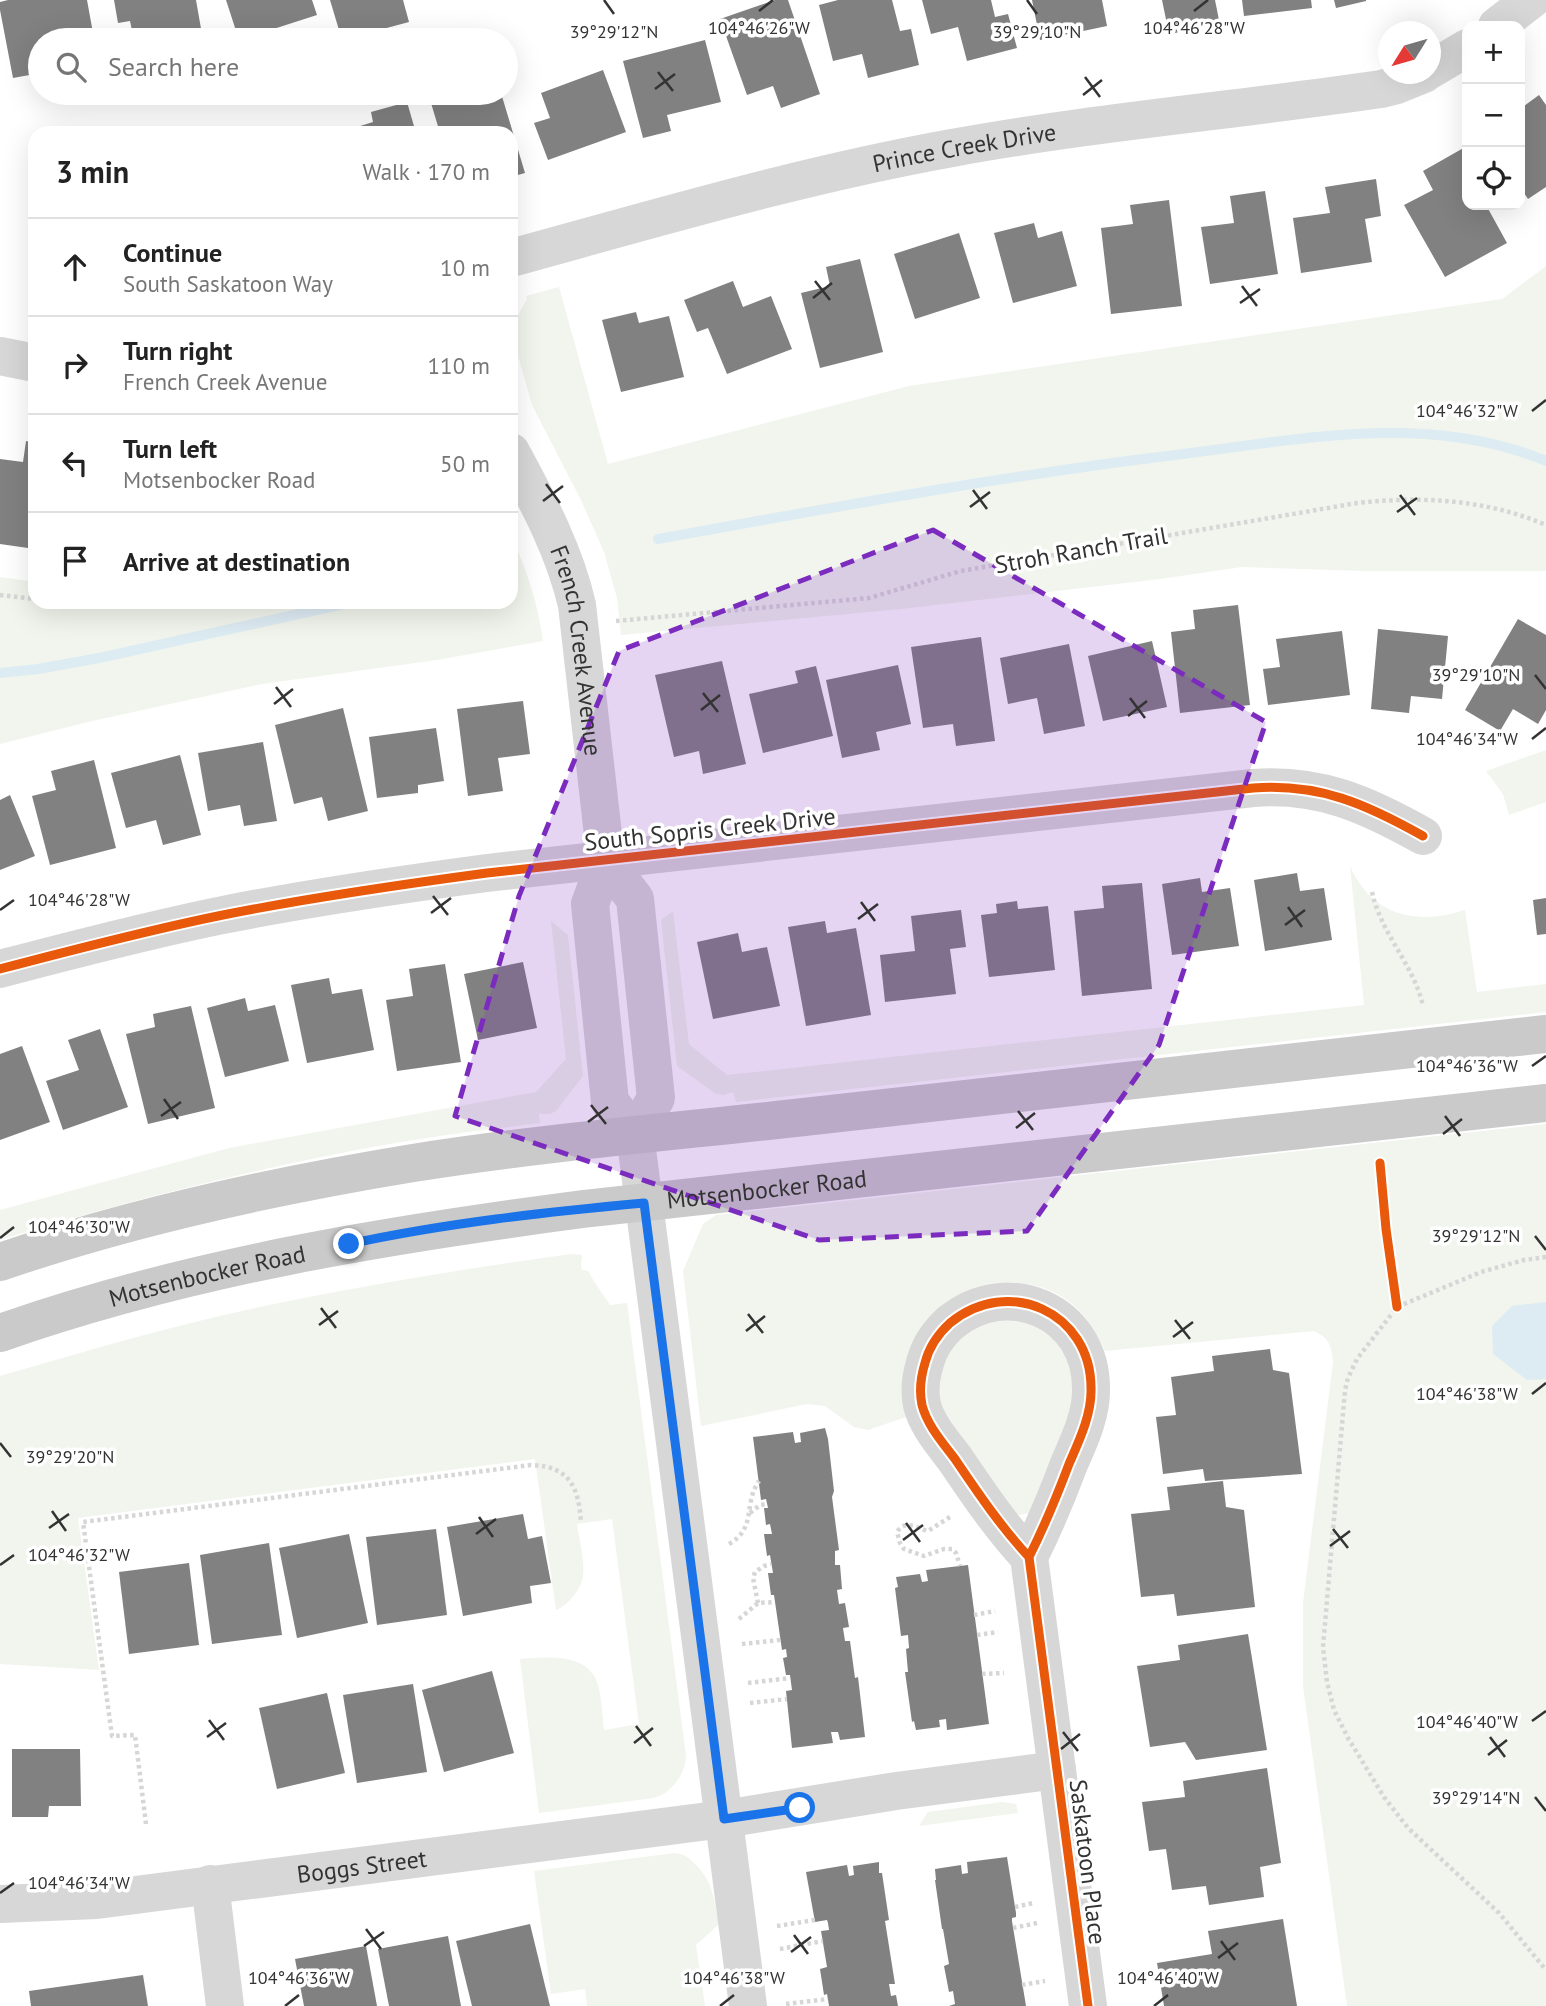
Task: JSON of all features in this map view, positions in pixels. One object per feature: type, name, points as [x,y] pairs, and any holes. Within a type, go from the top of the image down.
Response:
[{"type":"main road","points":[[0,1262],[129,1223],[202,1205],[293,1185],[424,1162],[635,1134],[1546,1034]]},
{"type":"main road","name":"Motsenbocker Road","points":[[0,1333],[67,1310],[133,1292],[282,1257],[437,1228],[583,1209],[1546,1103]]},
{"type":"street","points":[[1504,21],[1531,0]]},
{"type":"street","points":[[1441,63],[1462,51]]},
{"type":"street","name":"Prince Creek Drive","points":[[518,256],[820,175],[926,153],[1037,134],[1381,89],[1399,84]]},
{"type":"street","points":[[0,356],[28,362]]},
{"type":"street","name":"French Creek Avenue","points":[[518,465],[553,530],[578,605],[606,861]]},
{"type":"street","name":"South Sopris Creek Drive","points":[[0,969],[147,931],[316,897],[487,873],[1270,787],[1306,789],[1339,796],[1376,810],[1423,836]]},
{"type":"street","points":[[606,861],[635,900],[656,1098],[635,1134],[748,2006]]},
{"type":"street","points":[[1001,1301],[1031,1304],[1058,1318],[1071,1331],[1087,1357],[1092,1390],[1085,1421],[1054,1502],[1029,1557],[1011,1537],[937,1434],[922,1406],[920,1392],[926,1356],[944,1328],[973,1308],[1001,1301]]},
{"type":"street","name":"Saskatoon Place","points":[[1029,1557],[1088,2006]]},
{"type":"street","name":"Boggs Street","points":[[0,1904],[97,1900],[724,1819],[896,1791],[1057,1770]]},
{"type":"street","points":[[210,1884],[225,2006]]},
{"type":"path","points":[[0,595],[28,597]]},
{"type":"path","points":[[1372,892],[1381,920],[1420,991],[1423,1006]]},
{"type":"path","points":[[1380,1163],[1397,1307]]},
{"type":"path","points":[[1546,1257],[1481,1272],[1397,1307],[1357,1359],[1345,1390],[1323,1647],[1327,1682],[1339,1721],[1391,1806],[1423,1843],[1499,1913],[1546,1970]]},
{"type":"path","points":[[146,1824],[135,1734],[112,1736],[83,1522],[531,1465],[552,1469],[572,1482],[580,1505],[581,1523]]},
{"type":"path","points":[[729,1544],[740,1538],[748,1522],[750,1496],[759,1481]]},
{"type":"path","points":[[750,1513],[760,1505],[767,1504]]},
{"type":"path","points":[[952,1516],[928,1531],[910,1525],[903,1526],[897,1532],[904,1549],[924,1556],[952,1549],[960,1566]]},
{"type":"path","points":[[758,1602],[753,1578],[755,1572],[771,1564]]},
{"type":"path","points":[[739,1619],[758,1602],[775,1602]]},
{"type":"path","points":[[974,1615],[995,1611]]},
{"type":"path","points":[[977,1635],[998,1632]]},
{"type":"path","points":[[742,1644],[780,1640]]},
{"type":"path","points":[[982,1674],[1004,1673]]},
{"type":"path","points":[[748,1683],[790,1678]]},
{"type":"path","points":[[750,1703],[787,1699]]},
{"type":"path","points":[[1015,1907],[1034,1903]]},
{"type":"path","points":[[777,1926],[815,1920]]},
{"type":"path","points":[[1013,1928],[1037,1923]]},
{"type":"path","points":[[780,1949],[823,1941]]},
{"type":"path","points":[[1022,1985],[1045,1981]]},
{"type":"path","points":[[786,2004],[828,1999]]},
{"type":"highlighted area","points":[[933,530],[1266,722],[1159,1045],[1027,1231],[819,1240],[455,1116],[519,896],[619,651]]},
{"type":"shaded area","points":[[1546,266],[1546,571],[1365,571],[1242,567],[901,609],[621,635],[617,598],[604,552],[581,500],[532,405],[518,356],[518,315],[526,296],[559,287],[608,464],[909,386],[1502,299]]},
{"type":"shaded area","points":[[518,552],[531,587],[543,641],[437,660],[262,684],[0,744],[0,577],[28,581],[28,609],[518,609]]},
{"type":"shaded area","points":[[1546,750],[1546,802],[1509,815],[1503,794],[1486,771]]},
{"type":"shaded area","points":[[1350,866],[1370,896],[1398,913],[1430,917],[1465,910],[1477,992],[1546,984],[1546,1012],[736,1102],[733,1092],[716,1094],[677,1066],[661,920],[673,911],[689,1044],[727,1075],[1364,1005]]},
{"type":"shaded area","points":[[551,921],[568,935],[583,1076],[556,1111],[539,1114],[540,1123],[410,1140],[274,1167],[136,1201],[0,1240],[0,1210],[229,1148],[536,1092],[566,1059]]},
{"type":"shaded area","points":[[1546,1124],[1546,2006],[1347,2006],[1303,1686],[1303,1603],[1333,1362],[1327,1340],[1314,1331],[1105,1351],[1085,1317],[1067,1300],[1031,1284],[1003,1282],[977,1287],[940,1307],[931,1325],[906,1417],[868,1430],[854,1427],[825,1406],[807,1404],[701,1426],[683,1271],[703,1224],[716,1215]]},
{"type":"shaded area","points":[[571,1254],[582,1255],[582,1270],[589,1271],[610,1305],[627,1303],[686,1756],[680,1777],[666,1792],[653,1798],[539,1813],[520,1659],[565,1659],[586,1667],[598,1685],[604,1730],[639,1724],[612,1519],[577,1524],[583,1564],[582,1580],[574,1596],[556,1610],[535,1459],[78,1518],[99,1670],[0,1664],[0,1376],[251,1309],[411,1278]]},
{"type":"shaded area","points":[[1546,1302],[1546,1379],[1527,1380],[1493,1354],[1492,1326],[1512,1306]]},
{"type":"shaded area","points":[[1018,1319],[1051,1333],[1073,1369],[1073,1407],[1030,1513],[1019,1515],[1013,1513],[943,1416],[937,1387],[945,1353],[977,1324]]},
{"type":"shaded area","points":[[1002,1802],[1016,1804],[1018,1813],[919,1826],[928,1812]]},
{"type":"shaded area","points":[[675,1853],[687,1857],[700,1870],[709,1884],[716,1906],[719,1924],[696,1945],[705,2006],[587,2006],[585,1989],[551,1994],[534,1871]]},
{"type":"building","points":[[87,0],[92,28],[28,28],[28,75],[13,78],[0,2]]},
{"type":"building","points":[[114,0],[196,0],[201,28],[131,28],[130,21],[118,23]]},
{"type":"building","points":[[226,0],[312,0],[317,15],[276,28],[235,28]]},
{"type":"building","points":[[330,0],[403,0],[409,22],[387,28],[338,28]]},
{"type":"building","points":[[775,0],[788,0],[820,94],[781,108],[773,86],[747,95],[720,19]]},
{"type":"building","points":[[838,0],[892,0],[900,31],[911,29],[919,65],[868,78],[862,54],[833,61],[819,5]]},
{"type":"building","points":[[922,0],[991,0],[995,17],[1008,14],[1017,48],[967,61],[958,27],[931,34]]},
{"type":"building","points":[[1032,0],[1102,0],[1107,26],[1040,40]]},
{"type":"building","points":[[1162,0],[1215,0],[1220,25],[1169,34]]},
{"type":"building","points":[[1242,0],[1311,0],[1312,8],[1244,16]]},
{"type":"building","points":[[1334,0],[1366,0],[1366,1],[1336,8]]},
{"type":"building","points":[[705,40],[721,102],[667,115],[671,131],[643,138],[623,61]]},
{"type":"building","points":[[603,70],[626,132],[548,160],[534,123],[550,118],[541,93]]},
{"type":"building","points":[[1539,95],[1546,105],[1546,187],[1528,199],[1525,194],[1525,105]]},
{"type":"building","points":[[396,105],[408,105],[414,126],[360,126],[373,122],[371,112]]},
{"type":"building","points":[[432,105],[505,105],[511,126],[438,126]]},
{"type":"building","points":[[1462,149],[1462,210],[1489,210],[1507,243],[1445,277],[1404,205],[1433,190],[1423,171]]},
{"type":"building","points":[[518,150],[525,173],[518,175]]},
{"type":"building","points":[[1376,179],[1381,216],[1365,219],[1372,262],[1301,273],[1293,218],[1330,213],[1325,187]]},
{"type":"building","points":[[1265,191],[1278,274],[1210,284],[1201,227],[1234,223],[1230,196]]},
{"type":"building","points":[[1169,200],[1182,306],[1111,314],[1101,228],[1133,224],[1130,205]]},
{"type":"building","points":[[1034,223],[1038,238],[1062,231],[1077,286],[1013,303],[994,233]]},
{"type":"building","points":[[959,233],[980,298],[915,319],[894,254]]},
{"type":"building","points":[[860,259],[883,352],[820,368],[801,293],[830,286],[826,267]]},
{"type":"building","points":[[733,281],[743,307],[771,296],[792,349],[727,374],[708,328],[697,332],[684,300]]},
{"type":"building","points":[[636,312],[639,323],[669,316],[684,377],[621,392],[602,320]]},
{"type":"building","points":[[26,441],[28,548],[0,544],[0,459],[23,462]]},
{"type":"building","points":[[1238,605],[1250,705],[1180,713],[1171,632],[1195,629],[1193,610]]},
{"type":"building","points":[[1518,619],[1546,635],[1546,710],[1538,724],[1513,709],[1500,731],[1465,710]]},
{"type":"building","points":[[1378,629],[1448,636],[1442,699],[1411,696],[1409,713],[1371,709]]},
{"type":"building","points":[[1342,631],[1350,695],[1268,705],[1263,669],[1280,667],[1276,639]]},
{"type":"building","points":[[981,637],[995,741],[956,746],[953,724],[923,728],[911,647]]},
{"type":"building","points":[[1152,641],[1167,707],[1103,721],[1088,656]]},
{"type":"building","points":[[1069,644],[1085,726],[1044,734],[1037,698],[1008,704],[1000,658]]},
{"type":"building","points":[[722,661],[746,764],[703,774],[699,751],[674,757],[655,675]]},
{"type":"building","points":[[898,665],[911,724],[876,732],[880,750],[842,758],[826,680]]},
{"type":"building","points":[[816,666],[833,736],[763,753],[749,694],[798,683],[795,671]]},
{"type":"building","points":[[523,701],[530,754],[498,758],[503,791],[468,796],[457,709]]},
{"type":"building","points":[[343,708],[368,811],[328,821],[322,797],[294,804],[275,725]]},
{"type":"building","points":[[436,728],[444,781],[418,785],[418,793],[377,798],[369,737]]},
{"type":"building","points":[[263,742],[277,821],[244,826],[240,805],[208,811],[198,753]]},
{"type":"building","points":[[180,755],[201,835],[163,845],[156,820],[126,828],[111,773]]},
{"type":"building","points":[[94,760],[116,848],[50,865],[32,796],[56,790],[51,771]]},
{"type":"building","points":[[10,795],[35,856],[0,870],[0,800]]},
{"type":"building","points":[[1297,873],[1300,891],[1324,888],[1332,940],[1265,951],[1254,880]]},
{"type":"building","points":[[1200,878],[1202,892],[1230,888],[1239,946],[1172,955],[1162,884]]},
{"type":"building","points":[[1142,883],[1152,989],[1082,996],[1074,911],[1104,908],[1102,886]]},
{"type":"building","points":[[1546,898],[1546,934],[1537,935],[1533,900]]},
{"type":"building","points":[[1017,901],[1018,909],[1048,906],[1055,970],[989,977],[981,915],[997,913],[996,904]]},
{"type":"building","points":[[961,910],[966,947],[950,949],[956,994],[885,1002],[880,955],[915,951],[911,916]]},
{"type":"building","points":[[825,921],[827,933],[856,928],[871,1015],[806,1026],[788,927]]},
{"type":"building","points":[[738,933],[742,952],[767,947],[780,1006],[713,1019],[697,942]]},
{"type":"building","points":[[523,962],[537,1028],[478,1040],[464,974]]},
{"type":"building","points":[[445,964],[461,1062],[397,1071],[386,1000],[413,996],[409,969]]},
{"type":"building","points":[[329,978],[332,994],[362,989],[374,1050],[307,1063],[291,985]]},
{"type":"building","points":[[245,998],[248,1011],[275,1005],[289,1061],[225,1077],[207,1008]]},
{"type":"building","points":[[191,1006],[215,1108],[148,1124],[126,1034],[155,1027],[153,1014]]},
{"type":"building","points":[[100,1029],[128,1107],[63,1130],[46,1081],[79,1070],[68,1040]]},
{"type":"building","points":[[22,1046],[50,1122],[0,1140],[0,1054]]},
{"type":"building","points":[[1270,1349],[1273,1370],[1289,1373],[1302,1474],[1205,1481],[1203,1469],[1163,1474],[1156,1417],[1176,1415],[1171,1377],[1214,1371],[1212,1356]]},
{"type":"building","points":[[825,1428],[839,1550],[835,1551],[835,1565],[840,1565],[842,1589],[837,1590],[839,1604],[845,1603],[849,1627],[843,1628],[845,1641],[850,1641],[855,1678],[858,1677],[865,1737],[840,1740],[838,1732],[831,1732],[833,1743],[792,1748],[786,1691],[792,1690],[790,1675],[786,1675],[783,1658],[787,1657],[786,1649],[782,1650],[774,1595],[771,1595],[768,1573],[773,1573],[764,1534],[772,1534],[770,1524],[766,1525],[766,1499],[761,1500],[753,1437],[793,1432],[795,1443],[801,1442],[800,1433]]},
{"type":"building","points":[[1223,1481],[1226,1507],[1244,1510],[1255,1607],[1177,1616],[1174,1594],[1141,1597],[1131,1514],[1170,1510],[1167,1487]]},
{"type":"building","points":[[523,1514],[528,1539],[542,1536],[551,1583],[530,1586],[532,1603],[463,1616],[447,1527]]},
{"type":"building","points":[[436,1529],[447,1615],[377,1625],[366,1537]]},
{"type":"building","points":[[349,1534],[368,1623],[297,1638],[279,1548]]},
{"type":"building","points":[[269,1543],[282,1635],[212,1644],[200,1555]]},
{"type":"building","points":[[189,1563],[199,1645],[129,1654],[119,1572]]},
{"type":"building","points":[[968,1565],[989,1724],[947,1730],[946,1719],[939,1720],[940,1727],[916,1730],[914,1721],[912,1722],[905,1672],[908,1672],[908,1635],[901,1636],[896,1577],[920,1574],[922,1582],[928,1581],[926,1570]]},
{"type":"building","points":[[1248,1634],[1267,1750],[1196,1760],[1185,1742],[1150,1747],[1137,1666],[1180,1660],[1178,1645]]},
{"type":"building","points":[[492,1671],[514,1753],[444,1772],[422,1690]]},
{"type":"building","points":[[413,1684],[427,1772],[357,1783],[343,1695]]},
{"type":"building","points":[[327,1693],[345,1773],[277,1789],[259,1708]]},
{"type":"building","points":[[12,1749],[80,1749],[81,1806],[49,1806],[48,1817],[12,1817]]},
{"type":"building","points":[[1267,1768],[1281,1863],[1260,1867],[1264,1897],[1209,1905],[1206,1886],[1172,1890],[1166,1849],[1149,1851],[1142,1802],[1185,1797],[1183,1781]]},
{"type":"building","points":[[1007,1857],[1016,1913],[1012,1921],[1026,2006],[949,2006],[955,2004],[953,1991],[949,1992],[944,1966],[949,1964],[935,1869],[961,1865],[962,1874],[968,1873],[967,1862]]},
{"type":"building","points":[[879,1862],[889,1920],[885,1921],[895,1984],[889,1984],[891,1996],[896,1995],[898,2006],[829,2006],[827,1994],[824,1995],[820,1969],[827,1967],[821,1931],[829,1930],[828,1923],[827,1920],[815,1922],[806,1872],[847,1865],[849,1876],[854,1875],[853,1866]]},
{"type":"building","points":[[1283,1919],[1297,2006],[1164,2006],[1157,1963],[1212,1954],[1208,1931]]},
{"type":"building","points":[[530,1924],[550,2006],[472,2006],[456,1941]]},
{"type":"building","points":[[448,1936],[461,2006],[389,2006],[378,1949]]},
{"type":"building","points":[[366,1946],[377,2006],[304,2006],[295,1959]]},
{"type":"building","points":[[143,1975],[148,2006],[31,2006],[29,1991]]},
{"type":"waterway","points":[[658,539],[981,483],[1110,463],[1315,437],[1409,433],[1455,437],[1501,446],[1546,461]]},
{"type":"waterway","points":[[0,673],[99,658],[321,609]]},
{"type":"cycle path","points":[[0,969],[218,916],[420,882],[1253,788],[1299,789],[1341,798],[1382,814],[1423,836]]},
{"type":"cycle path","points":[[1380,1163],[1397,1307]]},
{"type":"cycle path","points":[[1029,1557],[999,1522],[936,1434],[921,1400],[924,1368],[938,1336],[950,1323],[973,1309],[996,1302],[1020,1302],[1042,1309],[1062,1321],[1077,1339],[1087,1361],[1091,1388],[1081,1437],[1029,1557],[1088,2006]]},
{"type":"route","points":[[349,1244],[437,1228],[644,1203],[724,1819],[800,1808]]}]
